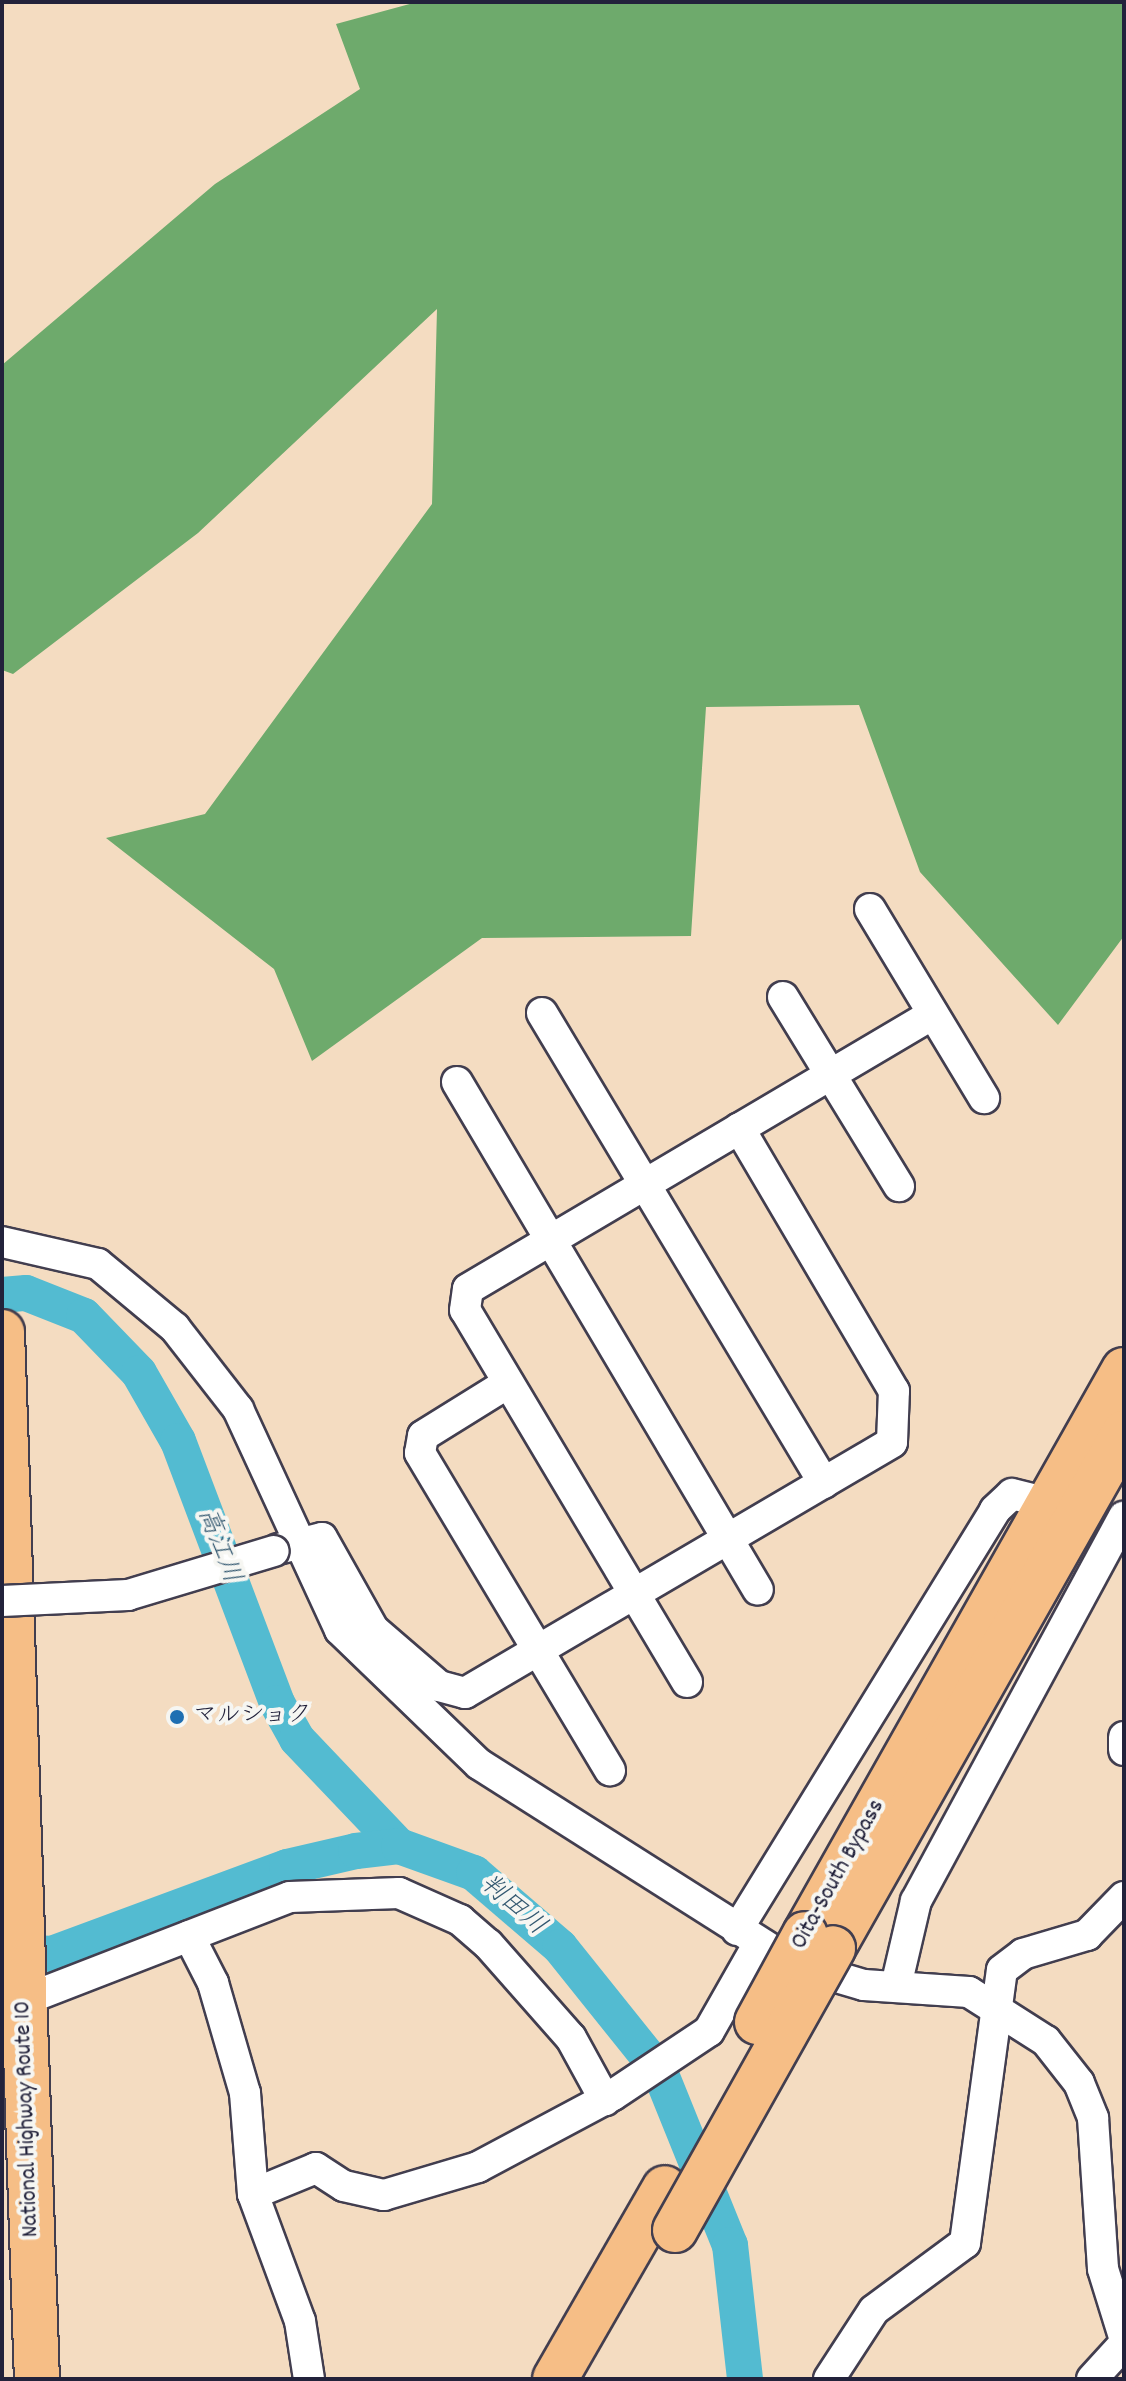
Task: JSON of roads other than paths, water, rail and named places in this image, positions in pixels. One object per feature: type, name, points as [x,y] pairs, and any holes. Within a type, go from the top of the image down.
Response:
[{"type":"highway","name":"National Highway Route 10","points":[[2,1332],[21,1915],[16,1996],[37,2379]]},
{"type":"highway","name":"Oita-South Bypass","points":[[589,2379],[675,2230],[819,1941],[1049,1503],[1124,1370]]},
{"type":"highway","name":"Oita-South Bypass","points":[[555,2379],[665,2188],[1118,1457]]},
{"type":"street","points":[[870,909],[984,1098]]},
{"type":"street","points":[[783,997],[899,1186]]},
{"type":"street","points":[[542,1013],[824,1483]]},
{"type":"street","points":[[687,1682],[508,1383],[464,1302],[468,1289],[933,1014]]},
{"type":"street","points":[[457,1082],[758,1590]]},
{"type":"street","points":[[2,1601],[140,1593],[322,1538],[363,1616],[444,1689],[473,1690],[892,1442],[894,1391],[739,1128]]},
{"type":"street","points":[[2,1242],[98,1264],[161,1314],[238,1409],[285,1547],[340,1630],[453,1743],[543,1811],[748,1936],[826,1977],[993,2001],[1061,2056],[1088,2101],[1101,2163],[1103,2269],[1124,2337]]},
{"type":"street","points":[[508,1383],[417,1444],[610,1770]]},
{"type":"street","points":[[253,2194],[316,2168],[369,2194],[410,2189],[478,2167],[609,2097],[697,2040],[717,2021],[748,1936],[995,1510],[1012,1494],[1049,1503]]},
{"type":"street","points":[[896,1986],[916,1901],[1124,1517]]},
{"type":"street","points":[[1124,1737],[1124,1750]]},
{"type":"street","points":[[16,1996],[328,1891],[399,1893],[430,1903],[488,1944],[546,2006],[609,2097]]},
{"type":"street","points":[[829,2379],[874,2310],[965,2243],[990,2087],[996,1982],[1013,1959],[1087,1935],[1124,1897]]},
{"type":"street","points":[[189,1936],[213,1983],[245,2093],[253,2194],[300,2321],[309,2379]]},
{"type":"street","points":[[1092,2379],[1124,2344]]},
{"type":"waterway","name":"高江川","points":[[2,1295],[26,1293],[84,1316],[139,1373],[178,1441],[277,1703],[297,1739],[399,1846]]},
{"type":"waterway","name":"判田川","points":[[2,1951],[52,1954],[287,1867],[356,1851],[399,1846],[474,1873],[560,1947],[660,2072],[730,2245],[745,2379]]},
{"type":"place","name":"マルショク","points":[[177,1717]]}]
